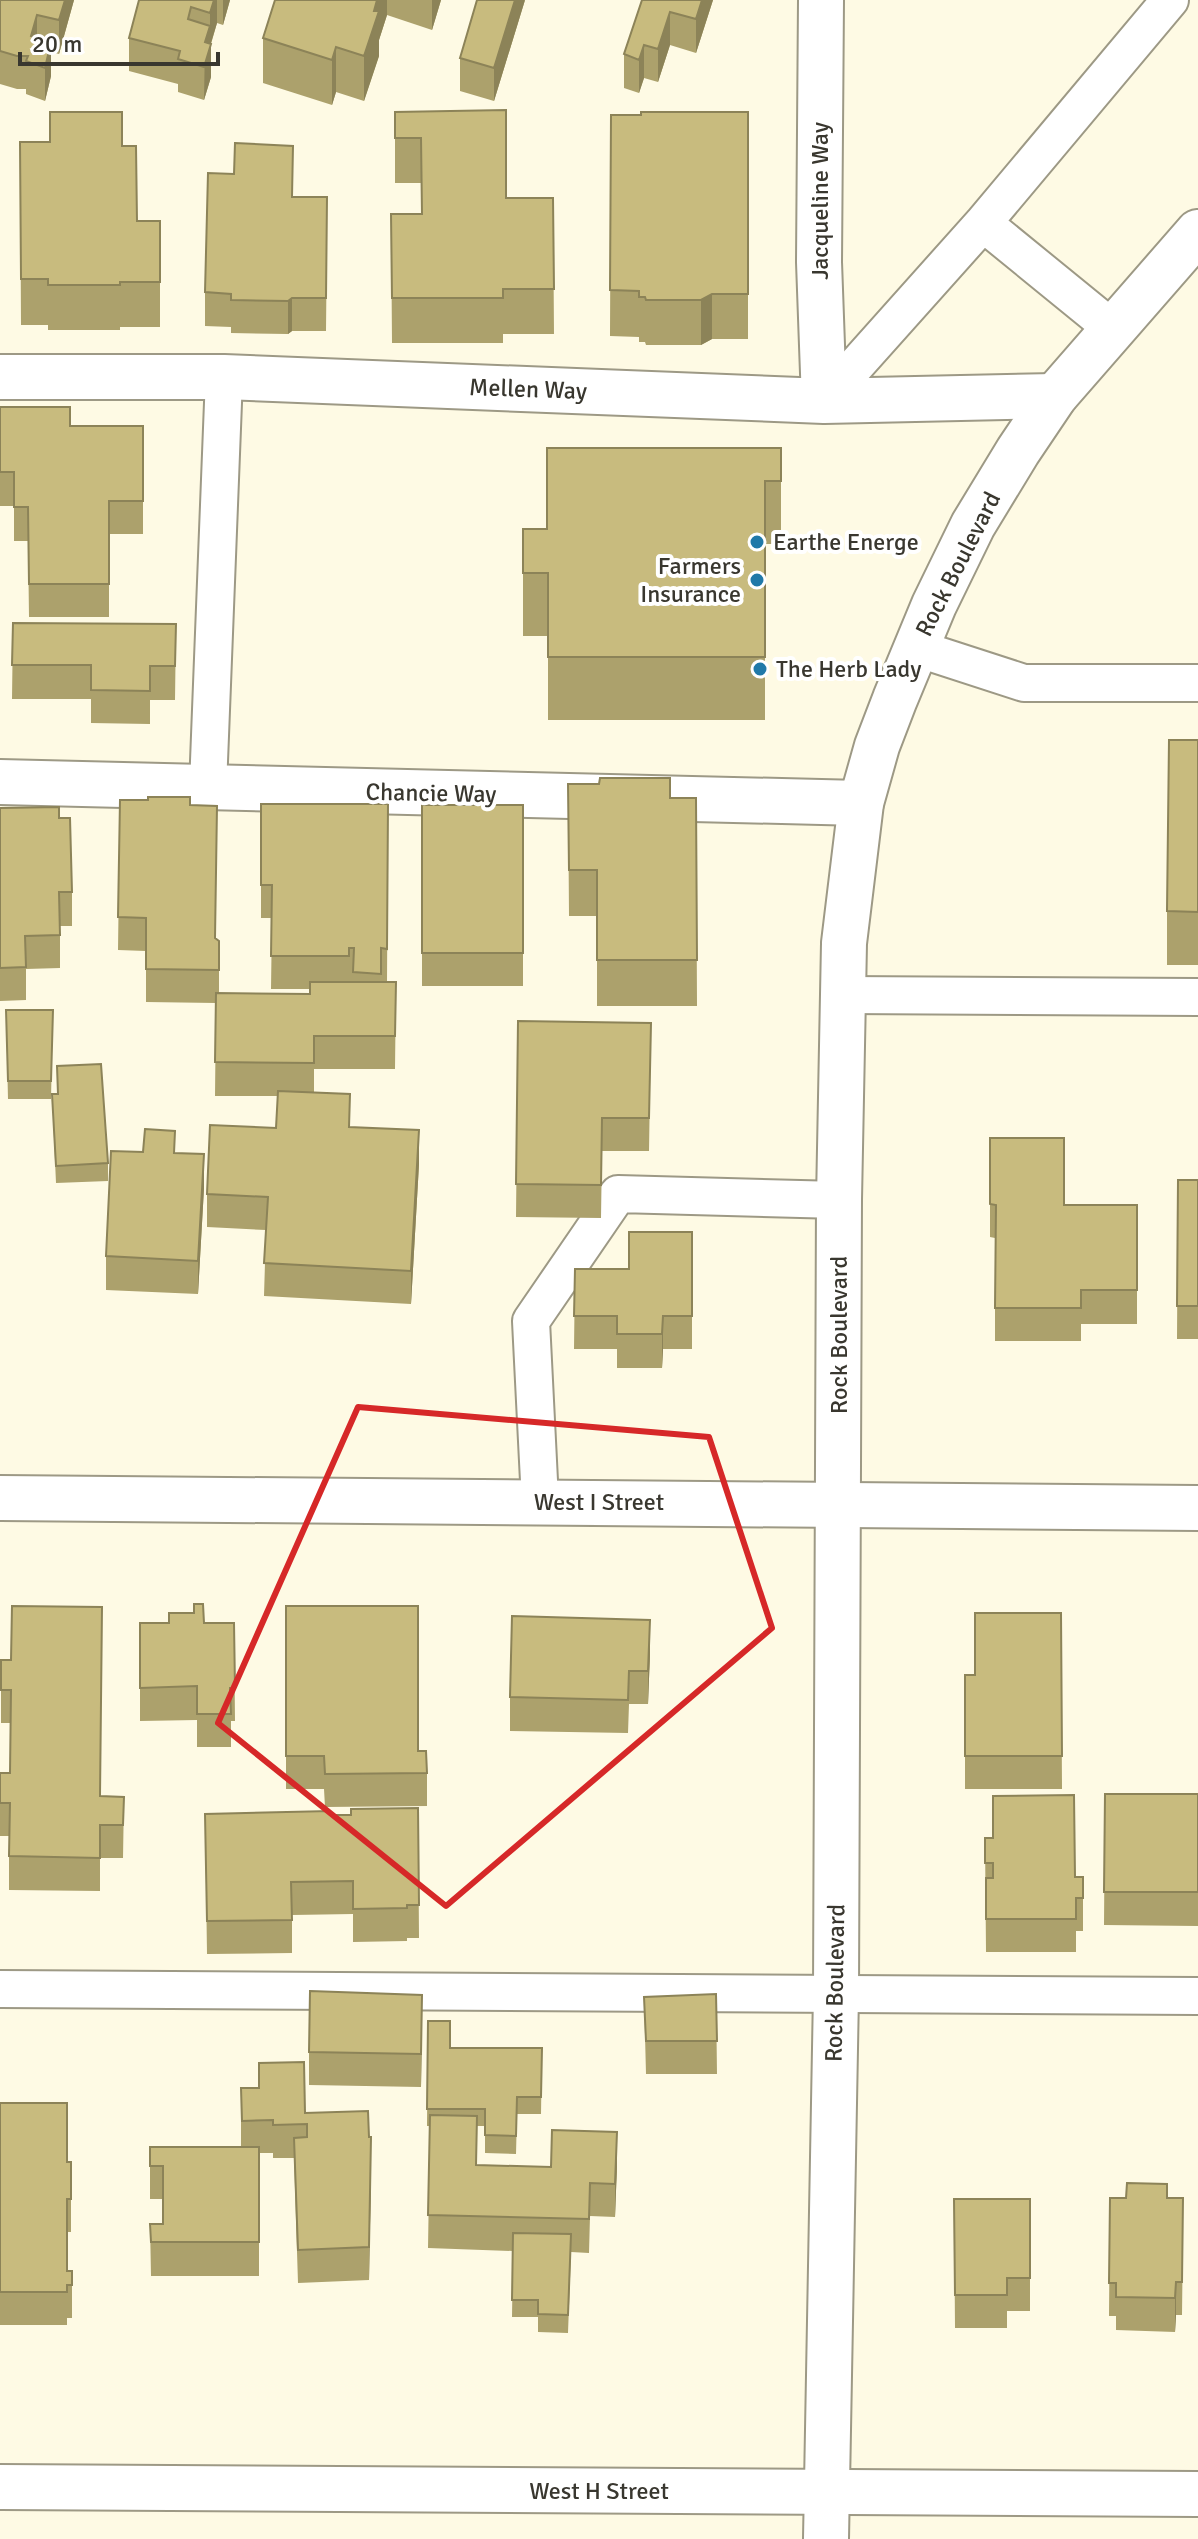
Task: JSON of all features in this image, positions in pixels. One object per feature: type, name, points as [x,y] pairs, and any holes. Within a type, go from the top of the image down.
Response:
[{"type":"street","name":"Jacqueline Way","points":[[821,0],[819,262],[824,401]]},
{"type":"street","name":"Rock Boulevard","points":[[826,2539],[836,1994],[839,1200],[844,943],[861,803],[877,746],[916,648],[973,525],[1055,396],[1198,232]]},
{"type":"street","name":"Mellen Way","points":[[0,377],[224,377],[824,401],[1055,396]]},
{"type":"street","name":"Chancie Way","points":[[0,782],[861,803]]},
{"type":"street","name":"West I Street","points":[[0,1498],[1198,1508]]},
{"type":"street","name":"West H Street","points":[[0,2487],[1198,2494]]},
{"type":"lane","points":[[824,401],[983,223],[1170,0]]},
{"type":"lane","points":[[983,223],[1113,329]]},
{"type":"lane","points":[[208,787],[224,377]]},
{"type":"lane","points":[[916,648],[1024,683],[1198,683]]},
{"type":"lane","points":[[844,995],[1198,997]]},
{"type":"lane","points":[[540,1501],[531,1321],[618,1194],[839,1200]]},
{"type":"lane","points":[[0,1989],[1198,1996]]},
{"type":"highlighted area","points":[[358,1407],[709,1437],[772,1628],[446,1906],[218,1723]]},
{"type":"building","points":[[0,0],[65,0],[59,20],[37,15],[31,36],[51,42],[45,68],[26,61],[28,56],[0,51]]},
{"type":"building","points":[[139,0],[214,0],[210,13],[191,7],[188,19],[210,26],[205,42],[211,44],[204,67],[178,59],[180,51],[129,38]]},
{"type":"building","points":[[275,0],[377,0],[374,11],[379,11],[364,56],[336,47],[332,60],[263,38]]},
{"type":"building","points":[[477,0],[515,0],[494,68],[460,58]]},
{"type":"building","points":[[642,0],[702,0],[696,19],[670,12],[658,49],[644,45],[639,60],[624,54]]},
{"type":"building","points":[[506,110],[506,198],[553,198],[554,289],[503,289],[503,298],[392,298],[391,214],[422,214],[421,138],[395,138],[395,112]]},
{"type":"building","points":[[50,112],[122,112],[122,146],[136,146],[137,221],[160,221],[160,282],[48,285],[48,279],[21,279],[20,142],[50,142]]},
{"type":"building","points":[[641,112],[748,112],[748,294],[712,294],[701,300],[646,300],[639,297],[639,291],[610,290],[611,115],[641,115]]},
{"type":"building","points":[[235,143],[293,146],[292,197],[327,197],[326,298],[231,300],[231,294],[205,292],[208,173],[234,174]]},
{"type":"building","points":[[0,407],[70,407],[70,426],[143,426],[143,501],[109,501],[109,584],[29,584],[28,507],[14,507],[14,472],[0,472]]},
{"type":"building","points":[[547,448],[781,448],[781,481],[765,481],[765,657],[548,657],[548,573],[523,573],[523,529],[547,529]]},
{"type":"building","points":[[13,623],[176,624],[175,666],[150,666],[150,691],[91,690],[91,665],[12,665]]},
{"type":"building","points":[[1169,740],[1198,740],[1198,912],[1167,911]]},
{"type":"building","points":[[600,778],[670,778],[670,798],[696,798],[697,960],[597,960],[597,870],[569,870],[568,784],[599,784]]},
{"type":"building","points":[[148,797],[190,797],[190,805],[217,806],[215,938],[219,941],[219,970],[146,969],[146,918],[118,917],[120,800],[148,800]]},
{"type":"building","points":[[261,804],[388,804],[387,949],[381,948],[381,974],[353,972],[354,948],[349,948],[349,956],[271,956],[272,885],[261,885]]},
{"type":"building","points":[[422,805],[523,805],[523,953],[422,953]]},
{"type":"building","points":[[59,807],[59,818],[70,818],[72,892],[59,892],[60,935],[25,936],[26,967],[0,968],[0,808]]},
{"type":"building","points":[[310,982],[396,982],[395,1036],[314,1036],[314,1063],[215,1062],[216,993],[310,994]]},
{"type":"building","points":[[6,1010],[53,1010],[51,1081],[8,1081]]},
{"type":"building","points":[[518,1021],[651,1023],[649,1118],[602,1118],[601,1185],[516,1184]]},
{"type":"building","points":[[101,1064],[108,1163],[56,1166],[52,1094],[58,1094],[57,1066]]},
{"type":"building","points":[[278,1091],[350,1094],[349,1127],[419,1130],[411,1271],[264,1263],[268,1197],[207,1194],[210,1125],[276,1128]]},
{"type":"building","points":[[145,1129],[175,1131],[174,1153],[204,1154],[198,1261],[106,1256],[111,1151],[143,1152]]},
{"type":"building","points":[[990,1138],[1064,1138],[1064,1205],[1137,1205],[1137,1290],[1081,1290],[1081,1308],[995,1308],[996,1205],[990,1204]]},
{"type":"building","points":[[1178,1180],[1198,1180],[1198,1306],[1177,1306]]},
{"type":"building","points":[[629,1232],[692,1232],[692,1316],[663,1316],[662,1334],[617,1334],[617,1316],[574,1316],[575,1269],[629,1269]]},
{"type":"building","points":[[194,1604],[203,1604],[204,1623],[234,1623],[235,1688],[230,1688],[231,1714],[197,1714],[197,1686],[140,1688],[140,1623],[169,1623],[169,1613],[194,1613]]},
{"type":"building","points":[[12,1606],[102,1607],[100,1796],[124,1797],[123,1825],[100,1825],[100,1858],[9,1856],[10,1803],[0,1803],[0,1773],[10,1773],[11,1690],[1,1690],[1,1660],[11,1660]]},
{"type":"building","points":[[286,1606],[418,1606],[418,1751],[426,1751],[427,1773],[325,1774],[324,1756],[286,1756]]},
{"type":"building","points":[[975,1613],[1061,1613],[1062,1756],[965,1756],[965,1675],[975,1675]]},
{"type":"building","points":[[512,1616],[650,1620],[648,1671],[629,1671],[628,1700],[510,1697]]},
{"type":"building","points":[[1105,1794],[1198,1794],[1198,1892],[1104,1892]]},
{"type":"building","points":[[1074,1795],[1075,1877],[1083,1877],[1083,1898],[1076,1898],[1076,1919],[986,1919],[986,1878],[993,1878],[993,1863],[985,1863],[985,1838],[993,1838],[993,1796]]},
{"type":"building","points":[[418,1808],[419,1905],[353,1909],[353,1881],[291,1882],[292,1920],[207,1921],[205,1814],[330,1811],[330,1815],[351,1815],[351,1809]]},
{"type":"building","points":[[310,1991],[422,1995],[421,2054],[309,2052]]},
{"type":"building","points":[[716,1994],[717,2041],[646,2041],[644,1997]]},
{"type":"building","points":[[428,2021],[450,2021],[450,2048],[542,2048],[541,2097],[517,2097],[516,2136],[485,2135],[485,2109],[427,2109]]},
{"type":"building","points":[[304,2062],[305,2113],[368,2111],[371,2137],[369,2247],[298,2250],[294,2138],[307,2137],[307,2124],[273,2125],[273,2120],[242,2121],[241,2088],[259,2088],[259,2063]]},
{"type":"building","points":[[0,2103],[67,2103],[67,2162],[71,2162],[71,2199],[67,2199],[67,2271],[72,2271],[72,2285],[67,2285],[67,2292],[0,2292]]},
{"type":"building","points":[[430,2115],[477,2116],[476,2165],[551,2167],[552,2130],[617,2132],[615,2184],[590,2183],[589,2219],[428,2215]]},
{"type":"building","points":[[150,2147],[259,2147],[259,2242],[151,2242],[150,2224],[163,2224],[163,2166],[150,2166]]},
{"type":"building","points":[[1127,2183],[1167,2184],[1167,2198],[1183,2198],[1182,2282],[1176,2282],[1175,2298],[1116,2297],[1116,2283],[1109,2283],[1110,2198],[1126,2198]]},
{"type":"building","points":[[954,2199],[1030,2199],[1030,2278],[1007,2278],[1007,2295],[955,2295]]},
{"type":"building","points":[[513,2233],[571,2234],[568,2315],[538,2314],[538,2300],[512,2300]]},
{"type":"place","name":"Earthe Energe","points":[[757,542]]},
{"type":"place","name":"Farmers Insurance","points":[[757,580]]},
{"type":"place","name":"The Herb Lady","points":[[760,669]]}]
